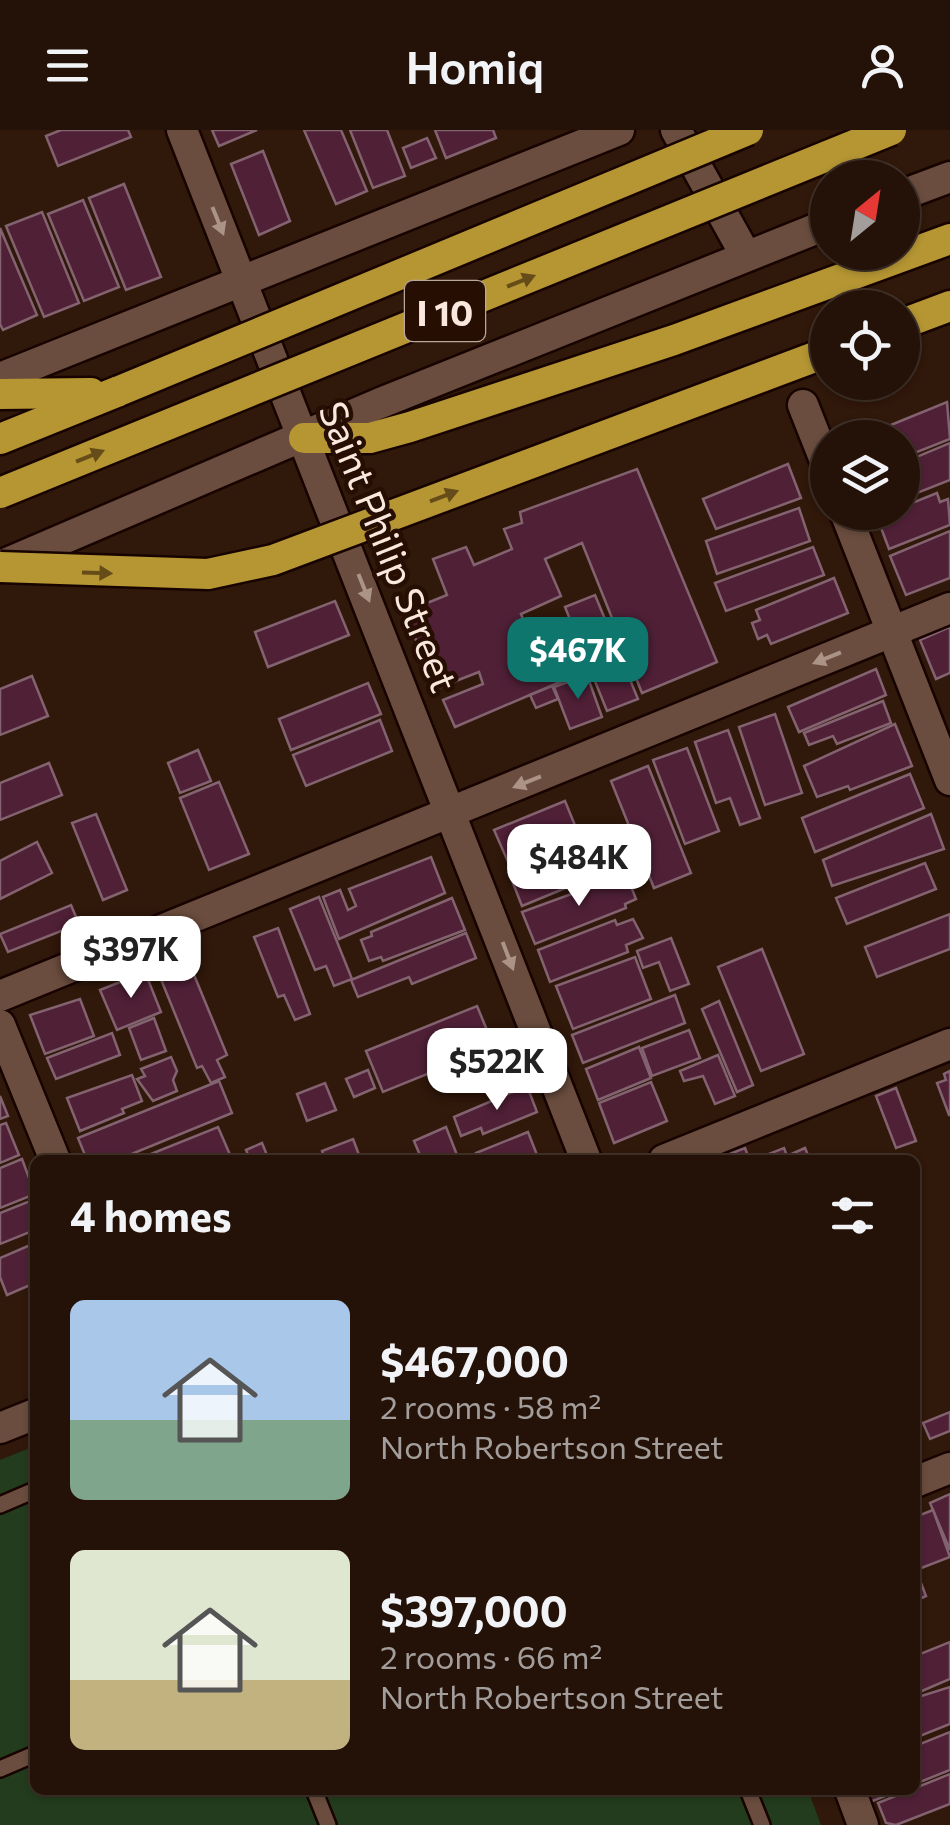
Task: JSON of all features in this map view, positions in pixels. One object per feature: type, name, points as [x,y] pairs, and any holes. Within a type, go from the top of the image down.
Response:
[{"type":"highway","name":"I 10","points":[[0,438],[748,130]]},
{"type":"highway","name":"I 10","points":[[0,493],[891,130]]},
{"type":"highway","points":[[304,438],[370,438],[674,340],[950,239]]},
{"type":"highway","points":[[920,318],[944,309]]},
{"type":"highway","points":[[0,567],[208,574],[273,560],[810,359]]},
{"type":"highway","points":[[0,394],[119,391]]},
{"type":"street","name":"Saint Philip Street","points":[[182,130],[584,1155]]},
{"type":"street","points":[[0,378],[620,130]]},
{"type":"street","points":[[676,130],[746,256]]},
{"type":"street","points":[[710,130],[746,256]]},
{"type":"street","points":[[920,188],[950,176]]},
{"type":"street","points":[[0,567],[810,231]]},
{"type":"street","points":[[803,405],[810,423]]},
{"type":"street","points":[[852,530],[950,780]]},
{"type":"street","points":[[0,996],[950,608]]},
{"type":"street","points":[[0,1024],[53,1155]]},
{"type":"street","points":[[676,1155],[950,1044]]},
{"type":"street","points":[[0,1428],[30,1416]]},
{"type":"street","points":[[920,1480],[950,1468]]},
{"type":"street","points":[[852,1795],[864,1825]]},
{"type":"lane","points":[[0,1504],[30,1492]]},
{"type":"lane","points":[[0,1769],[30,1756]]},
{"type":"lane","points":[[316,1795],[328,1825]]},
{"type":"lane","points":[[750,1795],[762,1825]]},
{"type":"green space","points":[[30,1448],[30,1795],[810,1795],[821,1825],[0,1825],[0,1460]]},
{"type":"building","points":[[61,130],[128,130],[131,137],[58,166],[46,136]]},
{"type":"building","points":[[212,130],[257,130],[219,146]]},
{"type":"building","points":[[304,130],[341,130],[367,191],[336,204]]},
{"type":"building","points":[[350,130],[387,130],[405,176],[373,188]]},
{"type":"building","points":[[435,130],[493,130],[496,138],[446,158]]},
{"type":"building","points":[[427,138],[436,158],[411,168],[403,148]]},
{"type":"building","points":[[263,151],[290,221],[259,235],[231,164]]},
{"type":"building","points":[[124,184],[161,277],[126,290],[89,198]]},
{"type":"building","points":[[83,200],[119,287],[84,301],[48,214]]},
{"type":"building","points":[[42,212],[79,303],[44,317],[6,226]]},
{"type":"building","points":[[0,228],[37,315],[3,330],[0,324]]},
{"type":"building","points":[[947,402],[950,439],[920,451],[920,420],[903,420]]},
{"type":"building","points":[[950,443],[950,480],[920,492],[920,456]]},
{"type":"building","points":[[788,464],[801,498],[716,529],[703,499]]},
{"type":"building","points":[[637,469],[717,662],[642,693],[582,543],[545,559],[561,596],[521,614],[524,622],[516,626],[526,651],[517,655],[520,664],[554,649],[567,679],[455,727],[443,700],[483,684],[479,672],[435,689],[423,656],[436,652],[434,645],[420,650],[405,612],[447,595],[433,559],[466,547],[474,565],[512,549],[504,529],[522,523],[520,512]]},
{"type":"building","points":[[937,493],[940,502],[948,499],[950,525],[889,549],[882,530],[920,530],[920,500]]},
{"type":"building","points":[[799,508],[810,541],[717,574],[706,541]]},
{"type":"building","points":[[950,531],[950,578],[906,595],[890,556]]},
{"type":"building","points":[[813,547],[824,575],[726,611],[715,583]]},
{"type":"building","points":[[834,578],[848,613],[771,644],[767,635],[758,639],[752,623],[760,620],[756,610]]},
{"type":"building","points":[[595,595],[638,699],[607,711],[565,607]]},
{"type":"building","points":[[335,601],[349,635],[268,667],[255,632]]},
{"type":"building","points":[[950,627],[950,673],[936,679],[920,640]]},
{"type":"building","points":[[876,669],[886,695],[799,732],[788,707]]},
{"type":"building","points":[[587,675],[602,717],[570,729],[554,687]]},
{"type":"building","points":[[32,676],[48,716],[0,735],[0,689]]},
{"type":"building","points":[[368,683],[381,714],[291,750],[279,719]]},
{"type":"building","points":[[552,686],[558,699],[536,708],[530,695]]},
{"type":"building","points":[[883,701],[891,723],[837,744],[833,736],[809,745],[804,733]]},
{"type":"building","points":[[775,714],[802,793],[765,805],[739,727]]},
{"type":"building","points":[[380,720],[392,751],[306,786],[293,755]]},
{"type":"building","points":[[895,724],[912,766],[850,790],[848,786],[817,797],[804,766]]},
{"type":"building","points":[[728,730],[760,818],[740,825],[730,798],[716,803],[695,742]]},
{"type":"building","points":[[687,748],[719,831],[685,844],[653,760]]},
{"type":"building","points":[[198,750],[211,781],[180,793],[168,763]]},
{"type":"building","points":[[49,763],[62,795],[0,820],[0,783]]},
{"type":"building","points":[[648,766],[691,873],[654,888],[611,781]]},
{"type":"building","points":[[910,774],[924,808],[815,852],[802,818]]},
{"type":"building","points":[[219,782],[249,854],[209,870],[180,798]]},
{"type":"building","points":[[565,801],[579,835],[509,864],[494,830]]},
{"type":"building","points":[[96,814],[127,890],[103,900],[72,823]]},
{"type":"building","points":[[931,814],[944,849],[832,886],[823,860]]},
{"type":"building","points":[[595,837],[609,870],[522,906],[509,873]]},
{"type":"building","points":[[37,842],[52,873],[0,899],[0,861]]},
{"type":"building","points":[[431,857],[445,893],[339,939],[323,897],[340,890],[348,910],[356,906],[349,889]]},
{"type":"building","points":[[925,863],[936,889],[847,924],[836,898]]},
{"type":"building","points":[[626,874],[636,899],[625,904],[626,908],[535,944],[522,912]]},
{"type":"building","points":[[319,897],[352,979],[334,986],[326,966],[315,970],[290,909]]},
{"type":"building","points":[[452,898],[465,930],[383,961],[381,957],[369,961],[361,940],[372,936],[371,932]]},
{"type":"building","points":[[71,905],[79,924],[8,952],[0,934]]},
{"type":"building","points":[[950,914],[950,949],[877,977],[865,947]]},
{"type":"building","points":[[633,919],[643,938],[626,945],[628,952],[550,982],[538,950],[615,920],[617,925]]},
{"type":"building","points":[[278,928],[310,1014],[295,1020],[284,995],[278,997],[254,937]]},
{"type":"building","points":[[466,933],[476,958],[412,984],[409,977],[358,997],[351,980]]},
{"type":"building","points":[[671,938],[689,984],[670,991],[659,962],[643,968],[637,951]]},
{"type":"building","points":[[762,949],[804,1054],[761,1071],[718,967]]},
{"type":"building","points":[[635,957],[651,999],[573,1029],[556,986]]},
{"type":"building","points":[[190,965],[227,1055],[217,1060],[225,1077],[211,1083],[202,1066],[197,1068],[160,977]]},
{"type":"building","points":[[145,972],[161,1012],[117,1030],[100,990]]},
{"type":"building","points":[[675,995],[685,1023],[583,1063],[572,1035]]},
{"type":"building","points":[[80,999],[94,1036],[45,1054],[30,1015]]},
{"type":"building","points":[[719,1001],[753,1085],[737,1092],[702,1009]]},
{"type":"building","points":[[477,1006],[494,1047],[383,1092],[366,1051]]},
{"type":"building","points":[[154,1018],[166,1051],[141,1060],[129,1028]]},
{"type":"building","points":[[689,1030],[700,1058],[652,1076],[642,1048]]},
{"type":"building","points":[[112,1033],[120,1055],[56,1079],[47,1058]]},
{"type":"building","points":[[639,1047],[651,1078],[598,1100],[586,1069]]},
{"type":"building","points":[[718,1055],[735,1096],[715,1104],[703,1076],[684,1081],[680,1071]]},
{"type":"building","points":[[171,1057],[177,1071],[173,1080],[177,1091],[153,1101],[137,1079],[145,1076],[141,1069]]},
{"type":"building","points":[[368,1070],[375,1088],[354,1097],[346,1079]]},
{"type":"building","points":[[950,1071],[949,1115],[937,1083],[946,1080],[944,1074]]},
{"type":"building","points":[[132,1075],[142,1101],[80,1131],[67,1098]]},
{"type":"building","points":[[219,1081],[232,1113],[129,1155],[85,1155],[78,1138]]},
{"type":"building","points":[[651,1082],[667,1121],[614,1143],[599,1103]]},
{"type":"building","points":[[325,1083],[336,1110],[307,1121],[297,1094]]},
{"type":"building","points":[[527,1086],[537,1112],[483,1134],[481,1128],[461,1136],[454,1117]]},
{"type":"building","points":[[896,1088],[916,1141],[896,1148],[876,1096]]},
{"type":"building","points":[[0,1096],[8,1116],[0,1119]]},
{"type":"building","points":[[6,1123],[19,1155],[0,1163],[0,1125]]},
{"type":"building","points":[[218,1127],[230,1155],[148,1155]]},
{"type":"building","points":[[446,1127],[457,1155],[420,1155],[414,1141]]},
{"type":"building","points":[[528,1132],[537,1155],[477,1155]]},
{"type":"building","points":[[353,1139],[359,1155],[323,1155],[322,1151]]},
{"type":"building","points":[[262,1143],[267,1155],[248,1155],[246,1150]]},
{"type":"building","points":[[745,1148],[748,1155],[727,1155]]},
{"type":"building","points":[[784,1148],[787,1155],[766,1155]]},
{"type":"building","points":[[805,1148],[808,1155],[789,1155]]},
{"type":"building","points":[[22,1159],[30,1181],[30,1196],[0,1208],[0,1168]]},
{"type":"building","points":[[30,1201],[30,1232],[0,1244],[0,1213]]},
{"type":"building","points":[[30,1245],[30,1285],[7,1295],[0,1277],[0,1258]]},
{"type":"building","points":[[950,1412],[950,1431],[930,1439],[923,1423]]},
{"type":"building","points":[[950,1494],[950,1550],[930,1503]]},
{"type":"building","points":[[933,1510],[950,1557],[920,1568],[920,1515]]},
{"type":"building","points":[[950,1642],[950,1679],[920,1692],[920,1654]]},
{"type":"building","points":[[950,1687],[950,1724],[920,1736],[920,1696]]},
{"type":"building","points":[[950,1732],[950,1770],[920,1782],[920,1744]]},
{"type":"building","points":[[950,1774],[950,1804],[896,1825],[886,1823],[878,1803],[898,1795],[920,1795],[920,1786]]},
{"type":"building","points":[[867,1795],[888,1795],[870,1802]]}]
